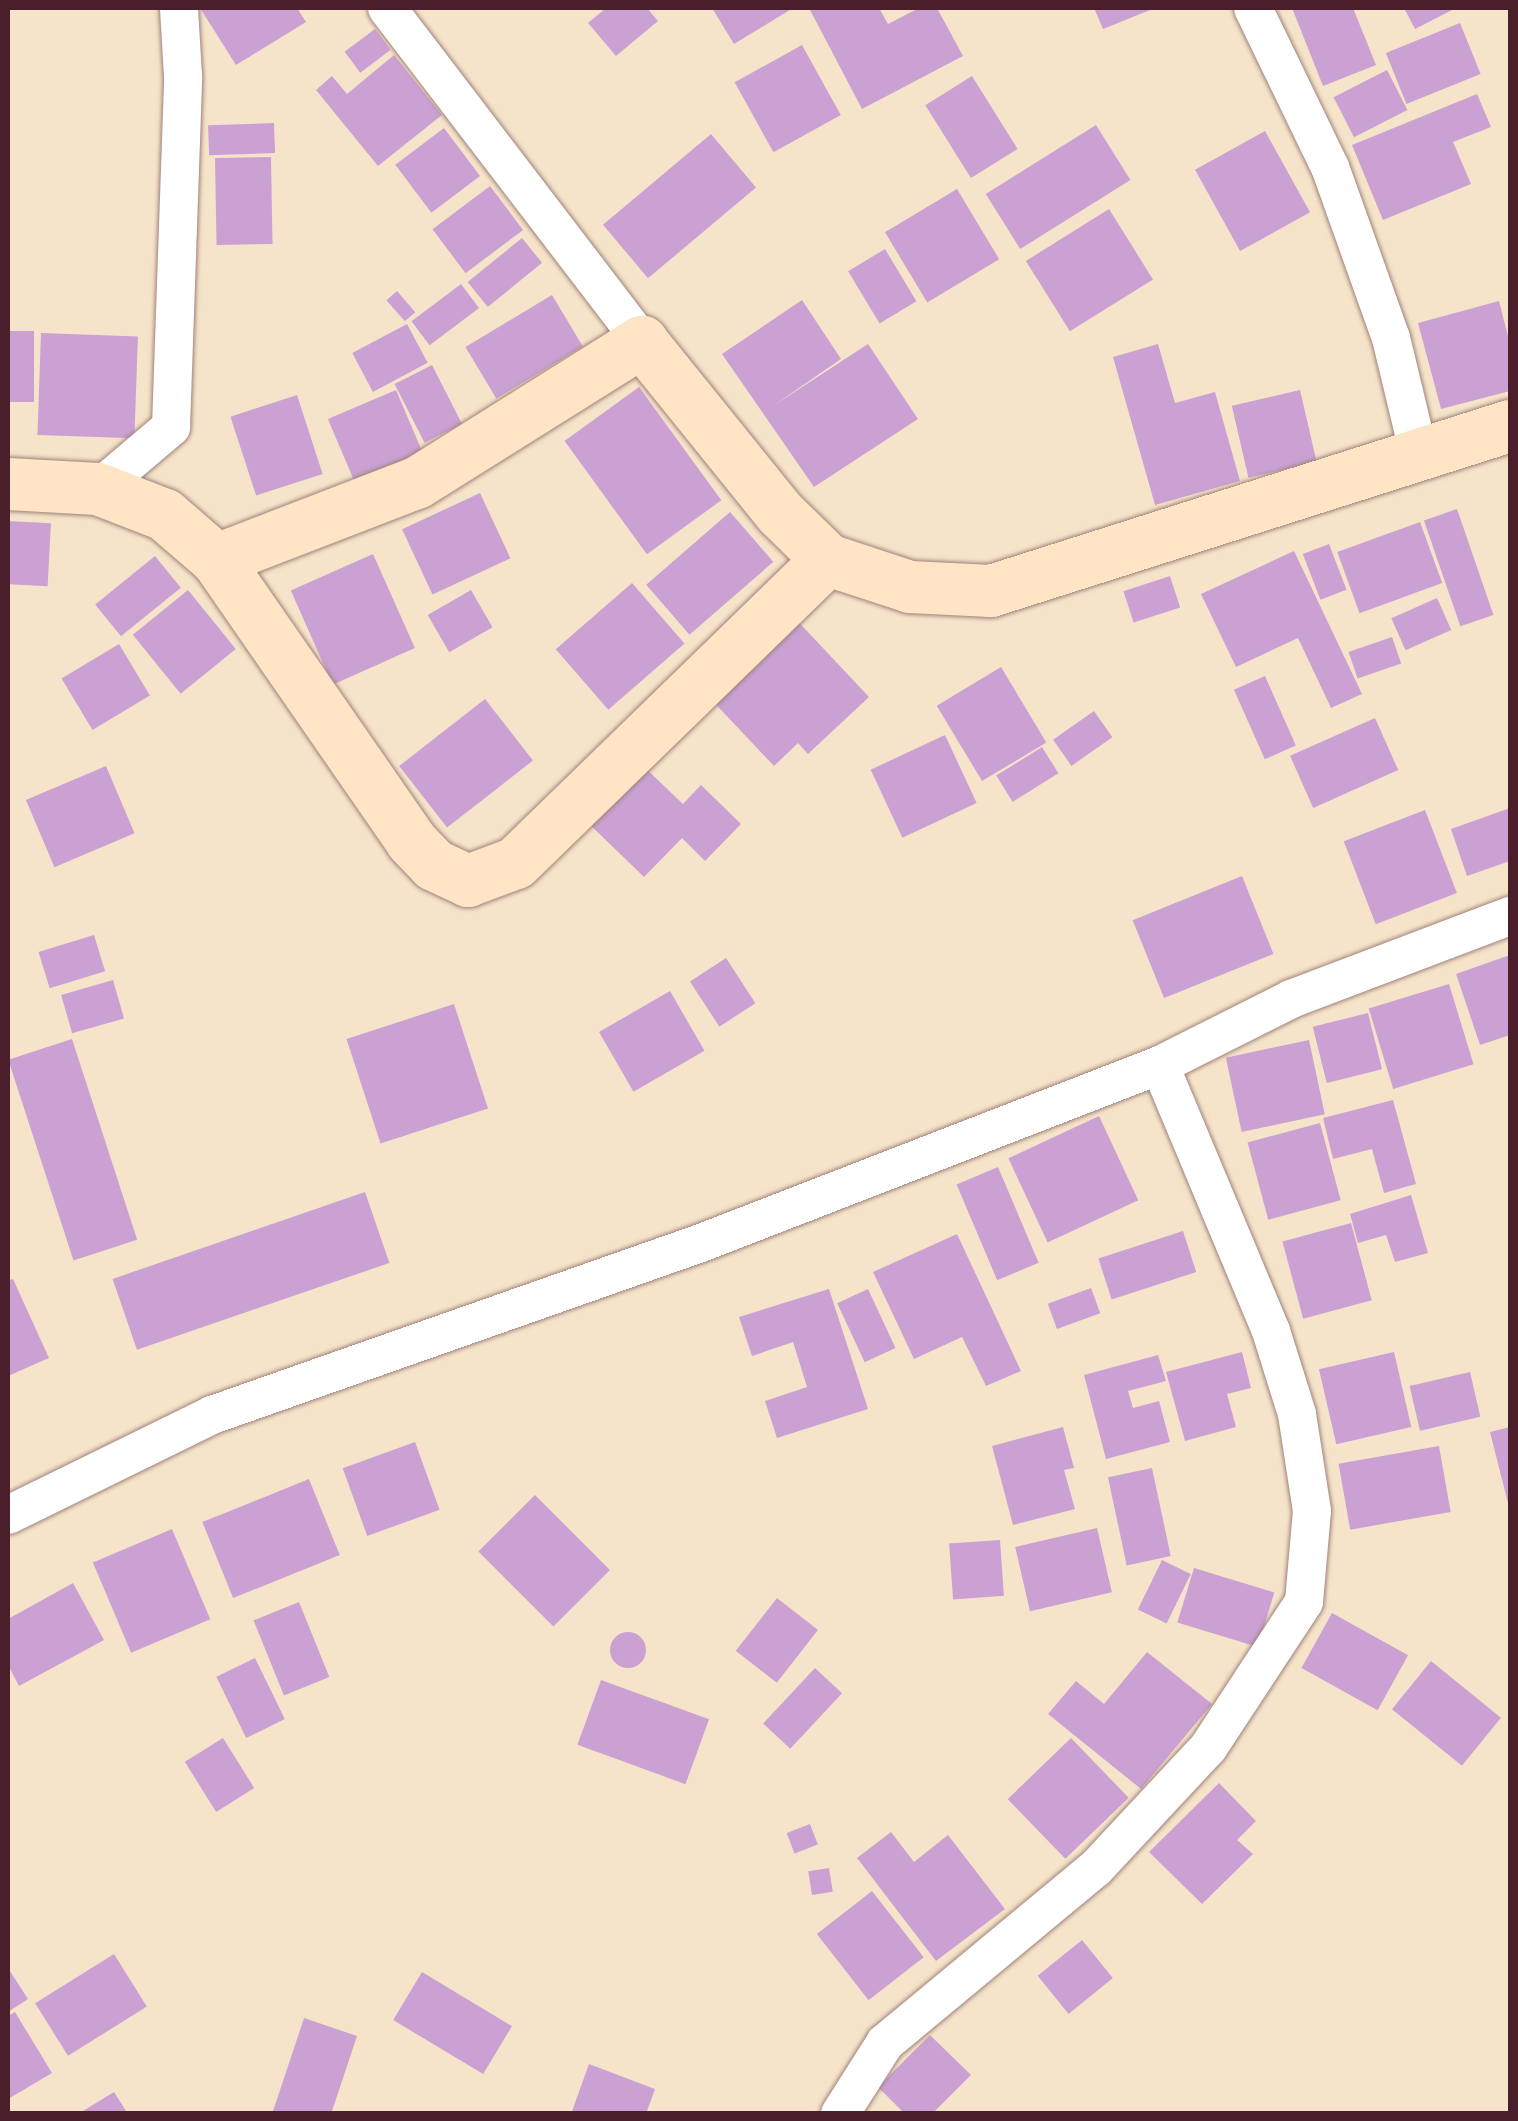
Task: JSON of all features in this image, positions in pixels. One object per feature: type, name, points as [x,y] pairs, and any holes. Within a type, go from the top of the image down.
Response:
[{"type":"street","points":[[98,489],[171,427],[183,76],[178,8]]},
{"type":"street","points":[[387,8],[642,342],[782,514],[828,560],[910,587],[991,591],[1510,426]]},
{"type":"street","points":[[1253,8],[1330,167],[1392,338],[1419,456]]},
{"type":"street","points":[[217,560],[417,482],[642,342]]},
{"type":"street","points":[[8,484],[98,489],[165,515],[217,560],[412,842],[434,865],[468,881],[516,862],[828,560]]},
{"type":"street","points":[[8,1515],[212,1415],[701,1243],[1160,1064],[1291,1000],[1510,916]]},
{"type":"street","points":[[840,2114],[885,2043],[1096,1868],[1208,1748],[1304,1602],[1312,1511],[1297,1414],[1271,1331],[1160,1064]]},
{"type":"building","points":[[200,8],[297,8],[306,22],[236,65]]},
{"type":"building","points":[[606,8],[647,8],[658,21],[616,56],[588,23]]},
{"type":"building","points":[[712,8],[793,8],[734,44]]},
{"type":"building","points":[[809,8],[879,8],[888,24],[919,8],[937,8],[963,56],[862,109]]},
{"type":"building","points":[[1094,8],[1155,8],[1103,29]]},
{"type":"building","points":[[1292,8],[1353,8],[1376,65],[1323,86]]},
{"type":"building","points":[[1404,8],[1456,8],[1415,29]]},
{"type":"building","points":[[1460,23],[1481,74],[1406,104],[1386,53]]},
{"type":"building","points":[[375,29],[391,50],[360,73],[345,52]]},
{"type":"building","points":[[802,45],[841,115],[773,152],[735,82]]},
{"type":"building","points":[[394,55],[442,115],[378,166],[316,90],[332,76],[347,94]]},
{"type":"building","points":[[1387,70],[1407,110],[1354,137],[1334,97]]},
{"type":"building","points":[[972,76],[1018,149],[971,178],[925,105]]},
{"type":"building","points":[[1477,94],[1491,127],[1453,142],[1471,184],[1383,220],[1352,145]]},
{"type":"building","points":[[274,123],[275,153],[209,155],[208,125]]},
{"type":"building","points":[[1096,125],[1130,180],[1020,249],[986,194]]},
{"type":"building","points":[[444,128],[480,176],[431,213],[395,165]]},
{"type":"building","points":[[1265,131],[1310,212],[1240,251],[1195,170]]},
{"type":"building","points":[[711,134],[756,188],[648,278],[603,225]]},
{"type":"building","points":[[271,157],[273,244],[217,245],[215,158]]},
{"type":"building","points":[[490,186],[523,230],[466,273],[432,229]]},
{"type":"building","points":[[957,189],[999,259],[927,303],[885,232]]},
{"type":"building","points":[[1109,209],[1153,279],[1070,331],[1026,261]]},
{"type":"building","points":[[522,238],[542,263],[488,307],[468,282]]},
{"type":"building","points":[[885,249],[916,301],[880,323],[848,271]]},
{"type":"building","points":[[461,284],[479,308],[430,345],[411,321]]},
{"type":"building","points":[[397,291],[415,312],[405,321],[386,300]]},
{"type":"building","points":[[552,295],[583,346],[496,398],[465,347]]},
{"type":"building","points":[[802,300],[841,359],[773,406],[868,344],[918,419],[814,487],[722,354]]},
{"type":"building","points":[[1499,301],[1510,344],[1510,391],[1441,409],[1418,323]]},
{"type":"building","points":[[407,324],[428,363],[373,392],[352,353]]},
{"type":"building","points":[[8,331],[34,331],[34,402],[8,402]]},
{"type":"building","points":[[41,333],[138,336],[134,438],[37,435]]},
{"type":"building","points":[[1158,344],[1175,403],[1215,392],[1240,481],[1155,505],[1113,357]]},
{"type":"building","points":[[432,365],[462,424],[425,443],[395,384]]},
{"type":"building","points":[[639,387],[721,500],[647,554],[565,441]]},
{"type":"building","points":[[396,390],[425,458],[357,487],[328,419]]},
{"type":"building","points":[[1300,390],[1317,462],[1248,478],[1232,406]]},
{"type":"building","points":[[297,395],[323,474],[256,496],[230,417]]},
{"type":"building","points":[[480,493],[510,558],[432,595],[402,529]]},
{"type":"building","points":[[1457,509],[1493,615],[1460,626],[1424,520]]},
{"type":"building","points":[[730,512],[773,562],[690,635],[646,585]]},
{"type":"building","points":[[8,521],[51,523],[48,586],[8,584]]},
{"type":"building","points":[[1420,522],[1442,583],[1360,613],[1337,552]]},
{"type":"building","points":[[1329,544],[1347,590],[1320,600],[1303,554]]},
{"type":"building","points":[[1294,551],[1362,694],[1331,708],[1298,638],[1236,667],[1201,594]]},
{"type":"building","points":[[373,554],[415,648],[333,685],[291,591]]},
{"type":"building","points":[[155,556],[181,588],[121,636],[95,604]]},
{"type":"building","points":[[1170,576],[1180,607],[1134,623],[1123,591]]},
{"type":"building","points":[[632,583],[684,643],[608,710],[556,649]]},
{"type":"building","points":[[188,590],[236,649],[181,694],[133,635]]},
{"type":"building","points":[[471,590],[493,627],[449,652],[428,615]]},
{"type":"building","points":[[1437,598],[1451,630],[1406,650],[1391,618]]},
{"type":"building","points":[[792,615],[869,697],[808,754],[798,743],[774,766],[707,695]]},
{"type":"building","points":[[1392,637],[1401,663],[1358,678],[1349,652]]},
{"type":"building","points":[[119,644],[150,695],[92,730],[62,679]]},
{"type":"building","points":[[1001,667],[1046,742],[982,781],[937,706]]},
{"type":"building","points":[[1265,676],[1296,745],[1265,759],[1234,690]]},
{"type":"building","points":[[485,699],[533,760],[447,828],[399,766]]},
{"type":"building","points":[[1094,711],[1112,737],[1071,766],[1053,740]]},
{"type":"building","points":[[1375,718],[1398,770],[1313,808],[1290,756]]},
{"type":"building","points":[[945,735],[977,803],[902,838],[871,770]]},
{"type":"building","points":[[1042,747],[1058,773],[1013,802],[996,776]]},
{"type":"building","points":[[639,762],[683,804],[701,785],[741,824],[705,861],[682,838],[644,877],[584,819]]},
{"type":"building","points":[[106,766],[135,833],[54,867],[26,800]]},
{"type":"building","points":[[1510,808],[1510,861],[1467,876],[1451,829]]},
{"type":"building","points":[[1425,810],[1457,893],[1376,924],[1344,841]]},
{"type":"building","points":[[1242,876],[1273,954],[1164,998],[1133,920]]},
{"type":"building","points":[[94,935],[105,971],[50,988],[39,952]]},
{"type":"building","points":[[1510,955],[1510,1035],[1480,1045],[1456,974]]},
{"type":"building","points":[[726,958],[755,1003],[719,1027],[690,981]]},
{"type":"building","points":[[113,980],[124,1018],[72,1033],[61,995]]},
{"type":"building","points":[[1449,984],[1474,1064],[1393,1089],[1369,1009]]},
{"type":"building","points":[[670,991],[704,1051],[633,1092],[599,1032]]},
{"type":"building","points":[[454,1004],[488,1109],[381,1144],[347,1039]]},
{"type":"building","points":[[1368,1013],[1382,1069],[1327,1083],[1313,1027]]},
{"type":"building","points":[[72,1039],[137,1240],[73,1260],[8,1060]]},
{"type":"building","points":[[1309,1040],[1325,1114],[1242,1132],[1226,1058]]},
{"type":"building","points":[[1393,1100],[1416,1184],[1384,1193],[1372,1149],[1333,1159],[1323,1118]]},
{"type":"building","points":[[1099,1116],[1138,1200],[1048,1243],[1008,1158]]},
{"type":"building","points":[[1320,1123],[1341,1200],[1268,1220],[1248,1142]]},
{"type":"building","points":[[998,1167],[1039,1263],[997,1280],[957,1185]]},
{"type":"building","points":[[365,1192],[389,1263],[137,1350],[113,1279]]},
{"type":"building","points":[[1411,1195],[1428,1253],[1395,1262],[1386,1235],[1358,1243],[1350,1214]]},
{"type":"building","points":[[1351,1223],[1372,1300],[1303,1319],[1282,1241]]},
{"type":"building","points":[[1183,1231],[1196,1272],[1112,1299],[1098,1259]]},
{"type":"building","points":[[957,1234],[1021,1371],[986,1386],[962,1337],[914,1359],[873,1272]]},
{"type":"building","points":[[13,1279],[49,1358],[8,1376],[8,1281]]},
{"type":"building","points":[[1091,1288],[1100,1313],[1057,1329],[1048,1304]]},
{"type":"building","points":[[829,1289],[868,1409],[777,1438],[765,1401],[807,1387],[793,1342],[752,1356],[739,1317]]},
{"type":"building","points":[[868,1289],[895,1348],[865,1362],[837,1303]]},
{"type":"building","points":[[1242,1352],[1251,1388],[1227,1394],[1236,1427],[1185,1441],[1166,1372]]},
{"type":"building","points":[[1394,1352],[1411,1427],[1336,1444],[1319,1369]]},
{"type":"building","points":[[1158,1355],[1166,1381],[1128,1391],[1133,1408],[1159,1401],[1170,1442],[1106,1459],[1084,1375]]},
{"type":"building","points":[[1470,1372],[1480,1417],[1420,1431],[1410,1386]]},
{"type":"building","points":[[1063,1427],[1074,1468],[1064,1470],[1075,1509],[1013,1525],[992,1446]]},
{"type":"building","points":[[1510,1427],[1510,1506],[1509,1507],[1490,1432]]},
{"type":"building","points":[[415,1442],[440,1510],[367,1536],[343,1468]]},
{"type":"building","points":[[1439,1446],[1451,1512],[1350,1530],[1339,1464]]},
{"type":"building","points":[[1152,1468],[1171,1556],[1127,1565],[1108,1477]]},
{"type":"building","points":[[309,1479],[340,1555],[233,1598],[202,1522]]},
{"type":"building","points":[[535,1495],[610,1570],[553,1627],[478,1552]]},
{"type":"building","points":[[1097,1528],[1112,1592],[1030,1611],[1015,1547]]},
{"type":"building","points":[[172,1529],[210,1619],[131,1653],[93,1563]]},
{"type":"building","points":[[1000,1540],[1004,1596],[953,1599],[949,1544]]},
{"type":"building","points":[[1162,1560],[1191,1574],[1167,1623],[1138,1609]]},
{"type":"building","points":[[1194,1568],[1274,1593],[1258,1647],[1177,1623]]},
{"type":"building","points":[[73,1583],[104,1640],[19,1686],[8,1665],[8,1619]]},
{"type":"building","points":[[777,1598],[818,1630],[777,1683],[736,1651]]},
{"type":"building","points":[[299,1602],[329,1677],[284,1695],[254,1620]]},
{"type":"building","points":[[1332,1613],[1408,1655],[1378,1710],[1301,1668]]},
{"type":"building","points":[[628,1632],[641,1637],[646,1650],[641,1663],[628,1668],[615,1663],[610,1650],[615,1637]]},
{"type":"building","points":[[1147,1652],[1212,1704],[1141,1789],[1048,1714],[1076,1681],[1104,1704]]},
{"type":"building","points":[[255,1658],[285,1719],[246,1738],[216,1677]]},
{"type":"building","points":[[1431,1661],[1501,1718],[1462,1766],[1392,1709]]},
{"type":"building","points":[[815,1668],[842,1693],[790,1749],[763,1724]]},
{"type":"building","points":[[601,1680],[709,1719],[685,1784],[577,1745]]},
{"type":"building","points":[[223,1738],[254,1788],[216,1812],[185,1762]]},
{"type":"building","points":[[1071,1738],[1129,1798],[1065,1859],[1008,1799]]},
{"type":"building","points":[[1219,1783],[1256,1821],[1237,1840],[1253,1854],[1202,1904],[1149,1852]]},
{"type":"building","points":[[810,1824],[818,1845],[795,1853],[787,1833]]},
{"type":"building","points":[[891,1832],[914,1862],[948,1835],[1005,1909],[936,1961],[857,1858]]},
{"type":"building","points":[[829,1868],[833,1892],[812,1895],[808,1871]]},
{"type":"building","points":[[872,1891],[924,1957],[869,2000],[817,1934]]},
{"type":"building","points":[[1082,1940],[1113,1978],[1069,2014],[1038,1976]]},
{"type":"building","points":[[114,1954],[147,2007],[68,2056],[35,2003]]},
{"type":"building","points":[[8,1968],[28,1999],[8,2012]]},
{"type":"building","points":[[422,1972],[512,2026],[483,2074],[393,2020]]},
{"type":"building","points":[[15,2012],[52,2073],[8,2099],[8,2016]]},
{"type":"building","points":[[304,2018],[357,2036],[331,2114],[272,2114]]},
{"type":"building","points":[[930,2035],[971,2075],[932,2114],[905,2114],[878,2087]]},
{"type":"building","points":[[589,2064],[655,2089],[646,2114],[571,2114]]},
{"type":"building","points":[[114,2092],[128,2114],[78,2114]]}]
